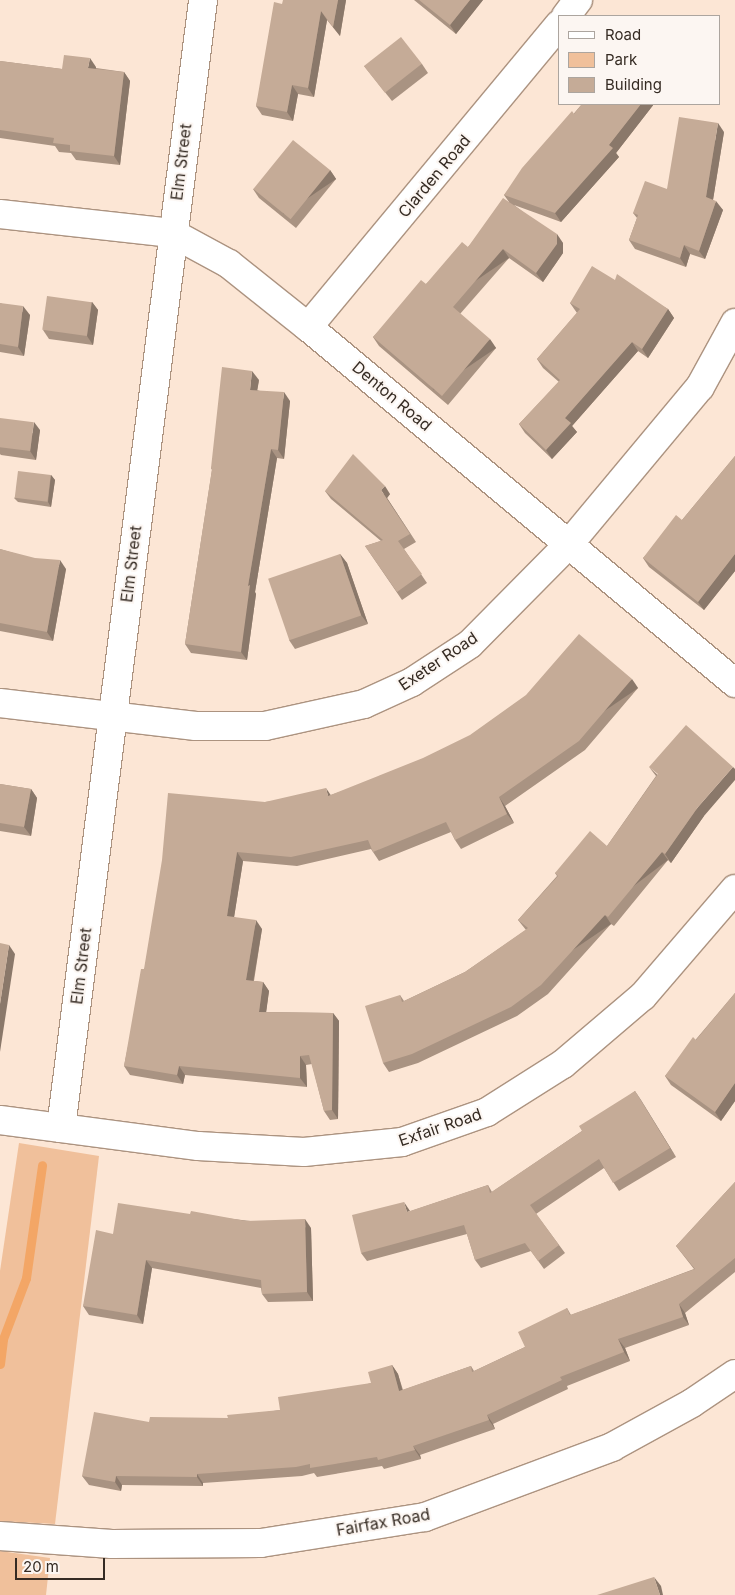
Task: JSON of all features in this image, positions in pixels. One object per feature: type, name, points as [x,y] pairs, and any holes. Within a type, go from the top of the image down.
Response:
[{"type":"street","name":"Elm Street","points":[[61,1128],[111,717],[203,0]]},
{"type":"street","points":[[567,15],[578,0]]},
{"type":"street","name":"Clarden Road","points":[[308,327],[558,26]]},
{"type":"street","name":"Denton Road","points":[[0,214],[172,234],[229,264],[308,327],[735,684]]},
{"type":"street","name":"Exeter Road","points":[[0,703],[196,726],[265,726],[364,704],[412,682],[470,644],[569,544],[700,387],[735,323]]},
{"type":"street","name":"Exfair Road","points":[[0,1120],[198,1146],[304,1152],[402,1142],[487,1112],[563,1064],[643,996],[735,889]]},
{"type":"street","name":"Fairfax Road","points":[[0,1536],[112,1544],[261,1542],[425,1517],[612,1447],[692,1403],[735,1374]]},
{"type":"green space","points":[[19,1143],[99,1156],[55,1524],[0,1521],[0,1271]]},
{"type":"green space","points":[[0,1551],[50,1558],[46,1595],[0,1595]]},
{"type":"building","points":[[283,0],[338,0],[333,27],[321,11],[308,88],[292,85],[287,112],[256,106],[274,2],[282,4]]},
{"type":"building","points":[[419,0],[470,0],[450,25]]},
{"type":"building","points":[[401,37],[422,64],[385,93],[364,66]]},
{"type":"building","points":[[64,55],[90,58],[88,68],[124,72],[114,156],[70,151],[70,145],[53,143],[54,138],[0,130],[0,61],[62,69]]},
{"type":"building","points":[[581,105],[640,105],[609,145],[613,148],[555,213],[504,195],[522,168],[572,111],[574,114]]},
{"type":"building","points":[[679,117],[718,123],[706,197],[716,201],[699,251],[684,245],[680,258],[629,240],[638,215],[633,213],[645,181],[667,189]]},
{"type":"building","points":[[293,140],[330,170],[291,219],[253,189]]},
{"type":"building","points":[[503,198],[557,234],[557,244],[536,273],[503,249],[453,307],[490,339],[442,396],[373,337],[421,280],[426,284],[462,242],[468,247]]},
{"type":"building","points":[[592,266],[615,280],[617,274],[668,309],[642,349],[632,342],[565,418],[571,423],[546,450],[519,424],[560,380],[537,359],[580,309],[570,303]]},
{"type":"building","points":[[47,296],[92,302],[87,336],[42,330]]},
{"type":"building","points":[[0,303],[23,306],[18,347],[0,344]]},
{"type":"building","points":[[222,367],[252,371],[250,390],[284,392],[278,450],[271,449],[248,586],[250,585],[241,652],[185,644],[212,469]]},
{"type":"building","points":[[0,418],[34,422],[30,451],[0,447]]},
{"type":"building","points":[[353,454],[385,486],[381,490],[410,534],[398,541],[422,574],[397,592],[365,546],[383,540],[325,491]]},
{"type":"building","points":[[735,456],[735,554],[698,602],[643,558],[676,515],[682,520]]},
{"type":"building","points":[[18,471],[51,475],[47,502],[15,498]]},
{"type":"building","points":[[0,549],[35,558],[60,560],[47,632],[0,623]]},
{"type":"building","points":[[340,554],[361,615],[289,640],[268,579]]},
{"type":"building","points":[[579,634],[632,679],[579,741],[499,797],[507,814],[455,840],[446,822],[373,852],[368,840],[291,857],[237,852],[227,916],[256,920],[246,980],[263,982],[259,1012],[333,1013],[332,1110],[324,1111],[309,1055],[300,1056],[300,1078],[179,1066],[177,1075],[124,1066],[141,969],[144,969],[162,860],[168,793],[265,802],[326,788],[328,796],[423,758],[470,735],[526,695]]},
{"type":"building","points":[[686,725],[733,767],[698,807],[665,854],[662,852],[608,917],[605,915],[541,985],[511,1007],[412,1054],[383,1063],[365,1006],[400,995],[402,1002],[465,972],[528,928],[518,920],[558,876],[555,873],[590,831],[607,846],[658,774],[649,767]]},
{"type":"building","points":[[0,784],[31,789],[24,827],[0,823]]},
{"type":"building","points":[[0,943],[9,945],[0,1004]]},
{"type":"building","points":[[735,993],[735,1083],[715,1112],[665,1076],[693,1037],[696,1040]]},
{"type":"building","points":[[635,1091],[670,1148],[613,1183],[599,1159],[530,1205],[559,1245],[538,1261],[525,1243],[475,1260],[464,1225],[361,1253],[352,1215],[404,1202],[407,1212],[488,1185],[490,1193],[582,1131],[579,1126]]},
{"type":"building","points":[[735,1182],[735,1258],[679,1304],[683,1317],[618,1339],[624,1352],[560,1377],[562,1380],[487,1415],[489,1420],[413,1446],[415,1450],[378,1460],[377,1457],[310,1468],[310,1464],[296,1467],[197,1474],[197,1477],[116,1476],[115,1482],[82,1476],[94,1412],[149,1422],[150,1417],[228,1418],[227,1415],[280,1410],[278,1397],[371,1383],[368,1372],[392,1365],[399,1391],[471,1366],[472,1372],[525,1347],[518,1332],[567,1308],[570,1315],[695,1269],[676,1246]]},
{"type":"building","points":[[118,1203],[190,1214],[191,1211],[246,1221],[305,1219],[307,1292],[262,1294],[261,1280],[146,1260],[137,1315],[83,1306],[96,1230],[113,1234]]},
{"type":"building","points":[[654,1577],[660,1595],[597,1595]]},
{"type":"waterway","points":[[0,1364],[3,1339],[26,1278],[42,1165]]}]
